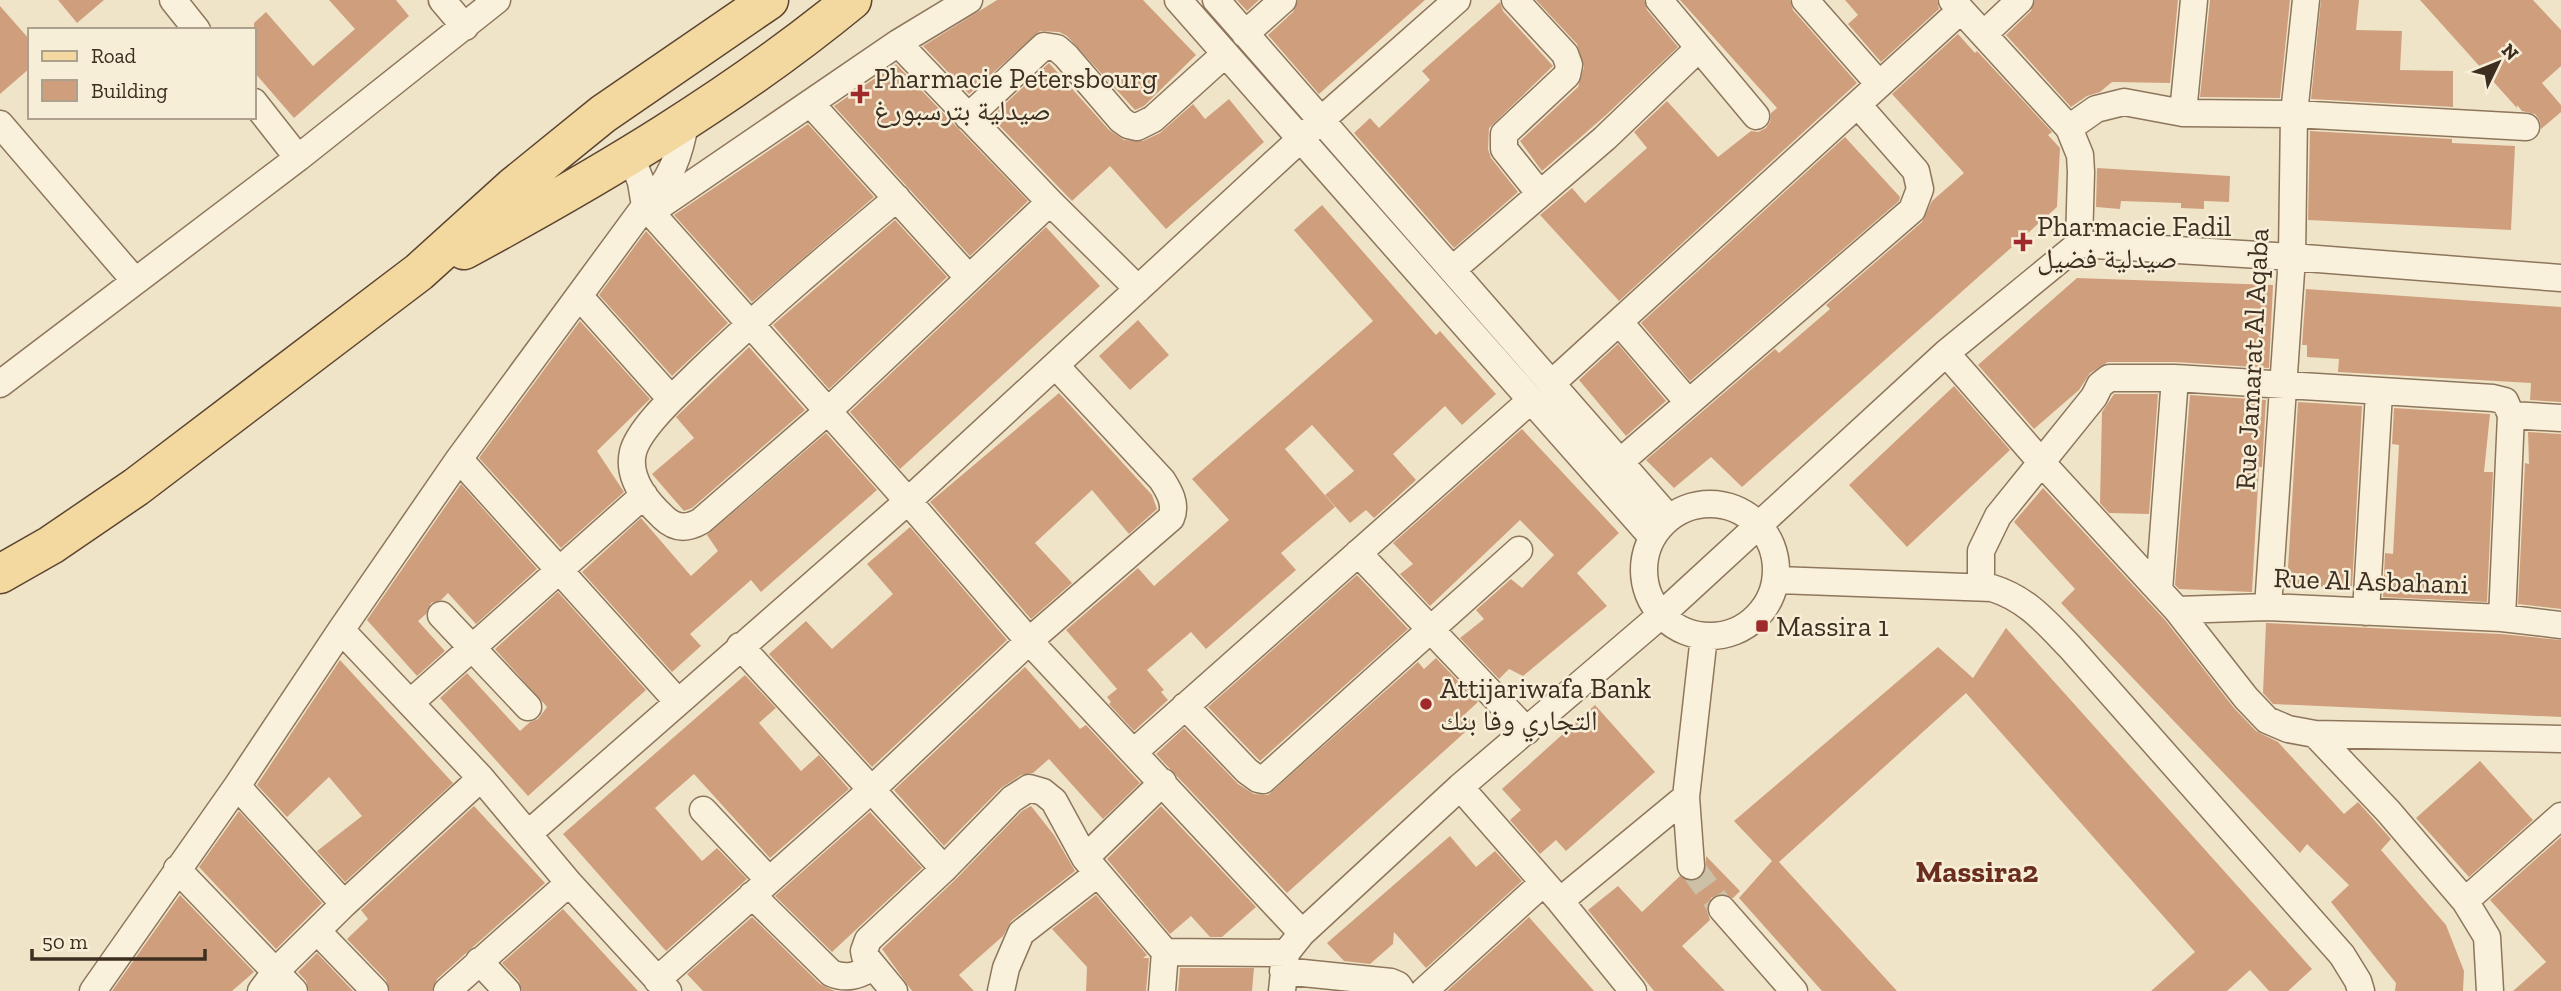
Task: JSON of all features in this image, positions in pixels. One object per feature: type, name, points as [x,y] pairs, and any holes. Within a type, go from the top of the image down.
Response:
[{"type":"main road","points":[[783,0],[790,6],[799,22],[799,41]]},
{"type":"main road","points":[[419,272],[501,230],[686,119],[799,41],[852,0]]},
{"type":"main road","points":[[0,574],[51,545],[136,487],[419,272],[513,187],[603,114],[747,6]]},
{"type":"main road","points":[[603,114],[611,136],[630,154]]},
{"type":"street","points":[[173,0],[195,28]]},
{"type":"street","points":[[442,0],[465,27]]},
{"type":"street","points":[[0,384],[298,158],[497,0]]},
{"type":"street","points":[[648,209],[898,43],[969,0]]},
{"type":"street","points":[[1178,0],[1531,400],[1660,528]]},
{"type":"street","points":[[1216,0],[1620,462],[1660,528]]},
{"type":"street","points":[[1245,34],[1283,0]]},
{"type":"street","points":[[528,834],[908,500],[1320,121],[1457,0]]},
{"type":"street","points":[[1515,0],[1564,54],[1569,65],[1567,75],[1506,131],[1503,139],[1504,149],[1540,194]]},
{"type":"street","points":[[1659,0],[1756,116]]},
{"type":"street","points":[[1805,0],[1879,84]]},
{"type":"street","points":[[1984,34],[2020,0]]},
{"type":"street","points":[[2183,113],[2194,0]]},
{"type":"street","name":"Rue Jamarat Al Aqaba","points":[[2269,607],[2292,257],[2294,114],[2306,0]]},
{"type":"street","points":[[1552,383],[1858,105],[1956,5],[2069,128],[2080,155],[2079,244]]},
{"type":"street","points":[[898,43],[1050,202],[1138,289]]},
{"type":"street","points":[[968,117],[1044,46],[1057,48],[1121,120],[1137,127],[1153,119],[1225,54]]},
{"type":"street","points":[[1452,270],[1605,138],[1699,48]]},
{"type":"street","points":[[2069,128],[2096,109],[2124,102],[2183,113],[2294,114],[2526,127]]},
{"type":"street","points":[[810,103],[968,277]]},
{"type":"street","points":[[256,105],[298,158]]},
{"type":"street","points":[[1620,462],[1912,210],[1920,189],[1916,171],[1858,105]]},
{"type":"street","points":[[93,991],[237,786],[459,459],[666,183],[679,156],[686,119]]},
{"type":"street","points":[[0,124],[135,281]]},
{"type":"street","points":[[630,154],[648,209],[908,500],[1029,641],[1163,782],[1288,962]]},
{"type":"street","points":[[897,198],[750,323],[671,399],[638,439],[634,450],[633,472],[643,495],[668,522],[676,526],[693,526],[828,411],[1050,202]]},
{"type":"street","points":[[1288,962],[1461,788],[1661,615],[1946,353],[2079,244],[2561,278]]},
{"type":"street","points":[[579,296],[671,399]]},
{"type":"street","points":[[1620,323],[1688,402]]},
{"type":"street","points":[[1946,353],[2042,463],[2177,610],[2246,698],[2267,720],[2288,729],[2315,734],[2561,739]]},
{"type":"street","points":[[341,630],[481,778],[569,883],[663,985],[760,887],[870,791],[1029,641],[1167,523],[1173,512],[1171,496],[1162,480],[1056,366]]},
{"type":"street","points":[[1981,587],[1981,551],[1998,516],[2094,397],[2100,385],[2109,378],[2175,379],[2500,399],[2508,405],[2511,415],[2502,618]]},
{"type":"street","points":[[2159,590],[2175,379]]},
{"type":"street","points":[[2366,612],[2379,393]]},
{"type":"street","points":[[1134,752],[1531,400]]},
{"type":"street","points":[[2511,415],[2561,418]]},
{"type":"street","points":[[459,459],[678,702]]},
{"type":"street","points":[[410,703],[643,495]]},
{"type":"street","points":[[1699,505],[1733,509],[1758,525],[1769,541],[1775,559],[1776,580],[1770,599],[1759,615],[1743,628],[1724,635],[1703,636],[1677,628],[1661,615],[1651,602],[1644,569],[1646,553],[1660,528],[1683,510],[1699,505]]},
{"type":"street","points":[[1185,706],[1247,771],[1263,780],[1519,550]]},
{"type":"street","points":[[1358,553],[1527,731]]},
{"type":"street","points":[[1776,580],[1981,587],[2019,598],[2040,615],[2070,647],[2342,955],[2361,991]]},
{"type":"street","name":"Rue Al Asbahani","points":[[2177,610],[2269,607],[2502,618],[2561,625]]},
{"type":"street","points":[[442,615],[528,708]]},
{"type":"street","points":[[1691,866],[1686,797],[1703,636]]},
{"type":"street","points":[[740,646],[944,869]]},
{"type":"street","points":[[2315,734],[2388,811],[2465,901],[2487,937],[2490,991]]},
{"type":"street","points":[[269,981],[344,904],[481,778]]},
{"type":"street","points":[[1002,991],[1006,968],[1021,933],[1091,866],[1163,782]]},
{"type":"street","points":[[237,786],[344,904]]},
{"type":"street","points":[[894,991],[872,968],[864,951],[868,940],[944,869],[1012,799],[1029,788],[1043,792],[1054,801],[1091,866],[1165,952],[1288,962],[1391,982],[1398,985],[1402,991]]},
{"type":"street","points":[[1461,788],[1552,892],[1633,991]]},
{"type":"street","points":[[1424,991],[1552,892],[1686,797]]},
{"type":"street","points":[[703,810],[760,887],[831,972],[853,977],[872,968]]},
{"type":"street","points":[[2465,901],[2561,816]]},
{"type":"street","points":[[177,869],[269,981],[294,991]]},
{"type":"street","points":[[447,991],[569,883]]},
{"type":"street","points":[[1721,909],[1794,991]]},
{"type":"street","points":[[318,932],[375,991]]},
{"type":"street","points":[[1162,991],[1165,952]]},
{"type":"street","points":[[479,961],[507,991]]},
{"type":"building","points":[[58,0],[104,0],[77,23]]},
{"type":"building","points":[[329,0],[396,0],[409,16],[294,118],[256,74],[254,23],[266,12],[313,66],[355,29]]},
{"type":"building","points":[[997,0],[1143,0],[1196,55],[1144,106],[1135,110],[1067,36],[1059,32],[1040,31],[969,94],[923,46]]},
{"type":"building","points":[[1237,0],[1259,0],[1247,11]]},
{"type":"building","points":[[1298,0],[1425,0],[1319,94],[1268,35],[1293,12]]},
{"type":"building","points":[[1536,0],[1644,0],[1647,10],[1678,47],[1542,171],[1520,141],[1578,87],[1584,67],[1577,44]]},
{"type":"building","points":[[1680,0],[1790,0],[1793,10],[1857,83],[1619,301],[1540,215],[1572,188],[1585,203],[1647,148],[1634,132],[1667,101],[1718,157],[1751,131],[1758,132],[1766,128],[1771,113],[1777,108]]},
{"type":"building","points":[[1845,0],[1937,0],[1939,9],[1881,62],[1848,24],[1858,15]]},
{"type":"building","points":[[2035,0],[2178,0],[2170,83],[2112,82],[2100,92],[2087,96],[2071,107],[2006,35],[2031,11]]},
{"type":"building","points":[[2210,0],[2290,0],[2280,98],[2200,97]]},
{"type":"building","points":[[2321,0],[2359,0],[2356,30],[2402,31],[2400,70],[2453,71],[2453,107],[2311,99]]},
{"type":"building","points":[[2420,0],[2533,0],[2561,30],[2561,66],[2542,83],[2561,105],[2561,112],[2541,129],[2535,114],[2522,111],[2517,105],[2517,108]]},
{"type":"building","points":[[1500,2],[1503,11],[1553,66],[1489,128],[1488,149],[1491,158],[1518,192],[1454,248],[1354,133],[1370,118],[1379,128],[1430,80],[1422,71]]},
{"type":"building","points":[[0,6],[28,38],[28,70],[0,94]]},
{"type":"building","points":[[1958,34],[2052,132],[2048,135],[2060,148],[2057,207],[1742,487],[1711,457],[1674,488],[1646,460],[1775,349],[1779,353],[1830,309],[1826,305],[1922,222],[1932,201],[1964,173],[1892,94]]},
{"type":"building","points":[[1049,63],[1109,130],[1124,140],[1143,141],[1160,133],[1193,104],[1205,119],[1229,99],[1264,142],[1166,229],[1110,166],[1072,201],[991,117]]},
{"type":"building","points":[[896,64],[1028,201],[970,256],[834,106]]},
{"type":"building","points":[[808,124],[874,197],[752,302],[674,215]]},
{"type":"building","points":[[2310,131],[2452,139],[2452,143],[2515,146],[2511,230],[2308,220]]},
{"type":"building","points":[[1845,137],[1900,197],[1899,201],[1690,381],[1641,323]]},
{"type":"building","points":[[2097,168],[2230,176],[2229,202],[2204,201],[2204,209],[2181,208],[2181,203],[2121,201],[2120,209],[2096,207]]},
{"type":"building","points":[[1322,205],[1436,335],[1440,331],[1496,394],[1462,425],[1445,406],[1393,454],[1416,480],[1374,518],[1366,510],[1350,523],[1325,495],[1354,471],[1312,425],[1285,449],[1335,507],[1281,553],[1296,570],[1206,649],[1191,632],[1147,670],[1164,690],[1161,692],[1168,700],[1134,731],[1109,704],[1111,702],[1107,697],[1117,689],[1066,630],[1138,568],[1154,586],[1229,520],[1192,479],[1373,321],[1294,230]]},
{"type":"building","points":[[895,220],[947,277],[829,389],[773,325]]},
{"type":"building","points":[[1046,227],[1100,286],[900,469],[850,412]]},
{"type":"building","points":[[646,231],[728,323],[672,376],[599,295]]},
{"type":"building","points":[[2077,278],[2273,285],[2269,368],[2175,362],[2108,362],[2090,373],[2079,390],[2034,429],[1978,365]]},
{"type":"building","points":[[2306,289],[2561,307],[2561,402],[2530,400],[2531,383],[2338,372],[2339,359],[2307,357],[2307,345],[2302,345]]},
{"type":"building","points":[[1138,320],[1169,355],[1130,390],[1099,356]]},
{"type":"building","points":[[580,321],[650,399],[597,451],[624,492],[561,548],[479,458]]},
{"type":"building","points":[[1618,344],[1666,401],[1626,436],[1579,380]]},
{"type":"building","points":[[749,347],[805,410],[692,508],[684,511],[652,474],[694,438],[676,417]]},
{"type":"building","points":[[1954,386],[2010,450],[1907,547],[1849,485]]},
{"type":"building","points":[[1059,393],[1152,495],[1157,509],[1129,534],[1092,490],[1035,543],[1072,583],[1031,619],[930,502]]},
{"type":"building","points":[[2114,394],[2158,394],[2149,514],[2109,513],[2100,503],[2102,412]]},
{"type":"building","points":[[2190,395],[2266,400],[2262,467],[2259,467],[2252,592],[2179,589],[2175,585]]},
{"type":"building","points":[[2298,402],[2362,406],[2352,588],[2287,585]]},
{"type":"building","points":[[2394,408],[2490,414],[2484,472],[2493,472],[2487,602],[2383,597],[2385,553],[2393,554],[2399,445],[2392,444]]},
{"type":"building","points":[[1522,429],[1619,533],[1577,573],[1607,606],[1523,676],[1509,669],[1499,679],[1460,638],[1484,619],[1476,610],[1511,579],[1522,588],[1554,555],[1520,520],[1430,606],[1400,574],[1413,564],[1393,543]]},
{"type":"building","points":[[2528,432],[2561,434],[2561,609],[2518,604],[2525,463],[2529,464]]},
{"type":"building","points":[[826,433],[877,490],[761,592],[751,580],[690,634],[701,646],[672,672],[582,572],[641,518],[691,576],[718,551],[707,535]]},
{"type":"building","points":[[461,484],[537,569],[476,624],[448,593],[441,600],[431,603],[426,614],[418,621],[445,651],[417,676],[367,620]]},
{"type":"building","points":[[2043,488],[2165,620],[2234,708],[2256,731],[2278,742],[2344,814],[2358,802],[2391,839],[2381,850],[2446,925],[2464,971],[2463,991],[2395,991],[2396,983],[2331,902],[2349,885],[2307,844],[2300,853],[2061,603],[2075,589],[2014,522]]},
{"type":"building","points":[[910,527],[1007,640],[872,767],[769,654],[806,621],[832,649],[893,594],[867,564]]},
{"type":"building","points":[[1357,575],[1408,629],[1260,761],[1208,707]]},
{"type":"building","points":[[558,592],[646,690],[528,796],[440,698],[467,673],[520,731],[538,719],[547,707],[495,649]]},
{"type":"building","points":[[2266,623],[2501,634],[2561,640],[2561,717],[2273,704],[2263,693]]},
{"type":"building","points":[[2006,628],[2312,969],[2288,991],[2269,991],[2250,970],[2227,991],[2151,991],[2195,952],[1966,693],[1779,862],[1897,991],[1822,991],[1739,898],[1772,861],[1734,821],[1938,647],[1973,678]]},
{"type":"building","points":[[1436,658],[1478,702],[1465,714],[1474,724],[1287,893],[1156,754],[1184,728],[1238,784],[1254,794],[1268,795],[1418,662],[1424,669]]},
{"type":"building","points":[[340,660],[453,783],[345,882],[317,851],[362,816],[329,777],[287,817],[257,785]]},
{"type":"building","points":[[1025,667],[1080,729],[1086,725],[1140,783],[1103,819],[1049,759],[1033,773],[1021,775],[1001,788],[944,846],[894,790]]},
{"type":"building","points":[[745,675],[776,708],[759,723],[801,771],[819,755],[849,789],[770,858],[694,774],[655,808],[702,861],[717,848],[747,879],[666,951],[563,834]]},
{"type":"building","points":[[1595,705],[1655,772],[1566,851],[1556,840],[1540,854],[1510,820],[1521,810],[1502,789]]},
{"type":"building","points":[[2480,761],[2533,820],[2469,877],[2416,818]]},
{"type":"building","points":[[474,806],[545,883],[437,979],[432,991],[390,991],[386,980],[347,939],[368,919],[361,910]]},
{"type":"building","points":[[1031,806],[1054,835],[1075,871],[1011,921],[1003,936],[959,975],[974,991],[912,991],[882,949],[955,880],[1022,811]]},
{"type":"building","points":[[1161,806],[1256,907],[1222,937],[1210,937],[1191,916],[1170,934],[1107,859]]},
{"type":"building","points":[[239,811],[322,903],[276,949],[199,867]]},
{"type":"building","points":[[870,812],[922,868],[832,952],[775,896]]},
{"type":"building","points":[[1450,836],[1476,867],[1495,851],[1522,881],[1426,968],[1394,932],[1393,944],[1370,964],[1344,961],[1327,943]]},
{"type":"building","points":[[2561,837],[2561,991],[2513,991],[2546,962],[2490,900]]},
{"type":"building","points":[[1706,856],[1740,891],[1733,898],[1720,894],[1711,898],[1707,911],[1710,920],[1682,946],[1725,991],[1654,991],[1588,910],[1618,886],[1642,912],[1680,876],[1691,882],[1700,879],[1705,872]]},
{"type":"building","points":[[180,895],[254,972],[232,991],[112,991]]},
{"type":"building","points":[[1096,895],[1147,955],[1143,958],[1149,958],[1146,991],[1086,991],[1087,967],[1052,929]]},
{"type":"building","points":[[563,909],[638,991],[522,991],[519,981],[502,963]]},
{"type":"building","points":[[752,917],[820,984],[835,991],[703,991],[687,974]]},
{"type":"building","points":[[1529,917],[1594,991],[1447,991]]},
{"type":"building","points":[[317,953],[353,991],[309,991],[306,981],[298,972]]},
{"type":"building","points":[[1180,968],[1254,968],[1252,991],[1178,991]]},
{"type":"tunnel","points":[[1691,866],[1722,909]]},
{"type":"place","name":"Pharmacie Petersbourg صيدلية بترسبورغ","points":[[860,94]]},
{"type":"place","name":"Pharmacie Fadil صيدلية فضيل","points":[[2023,242]]},
{"type":"place","name":"Massira 1","points":[[1762,626]]},
{"type":"place","name":"Attijariwafa Bank التجاري وفا بنك","points":[[1426,704]]},
{"type":"district","name":"Massira2","points":[[1977,872]]}]
